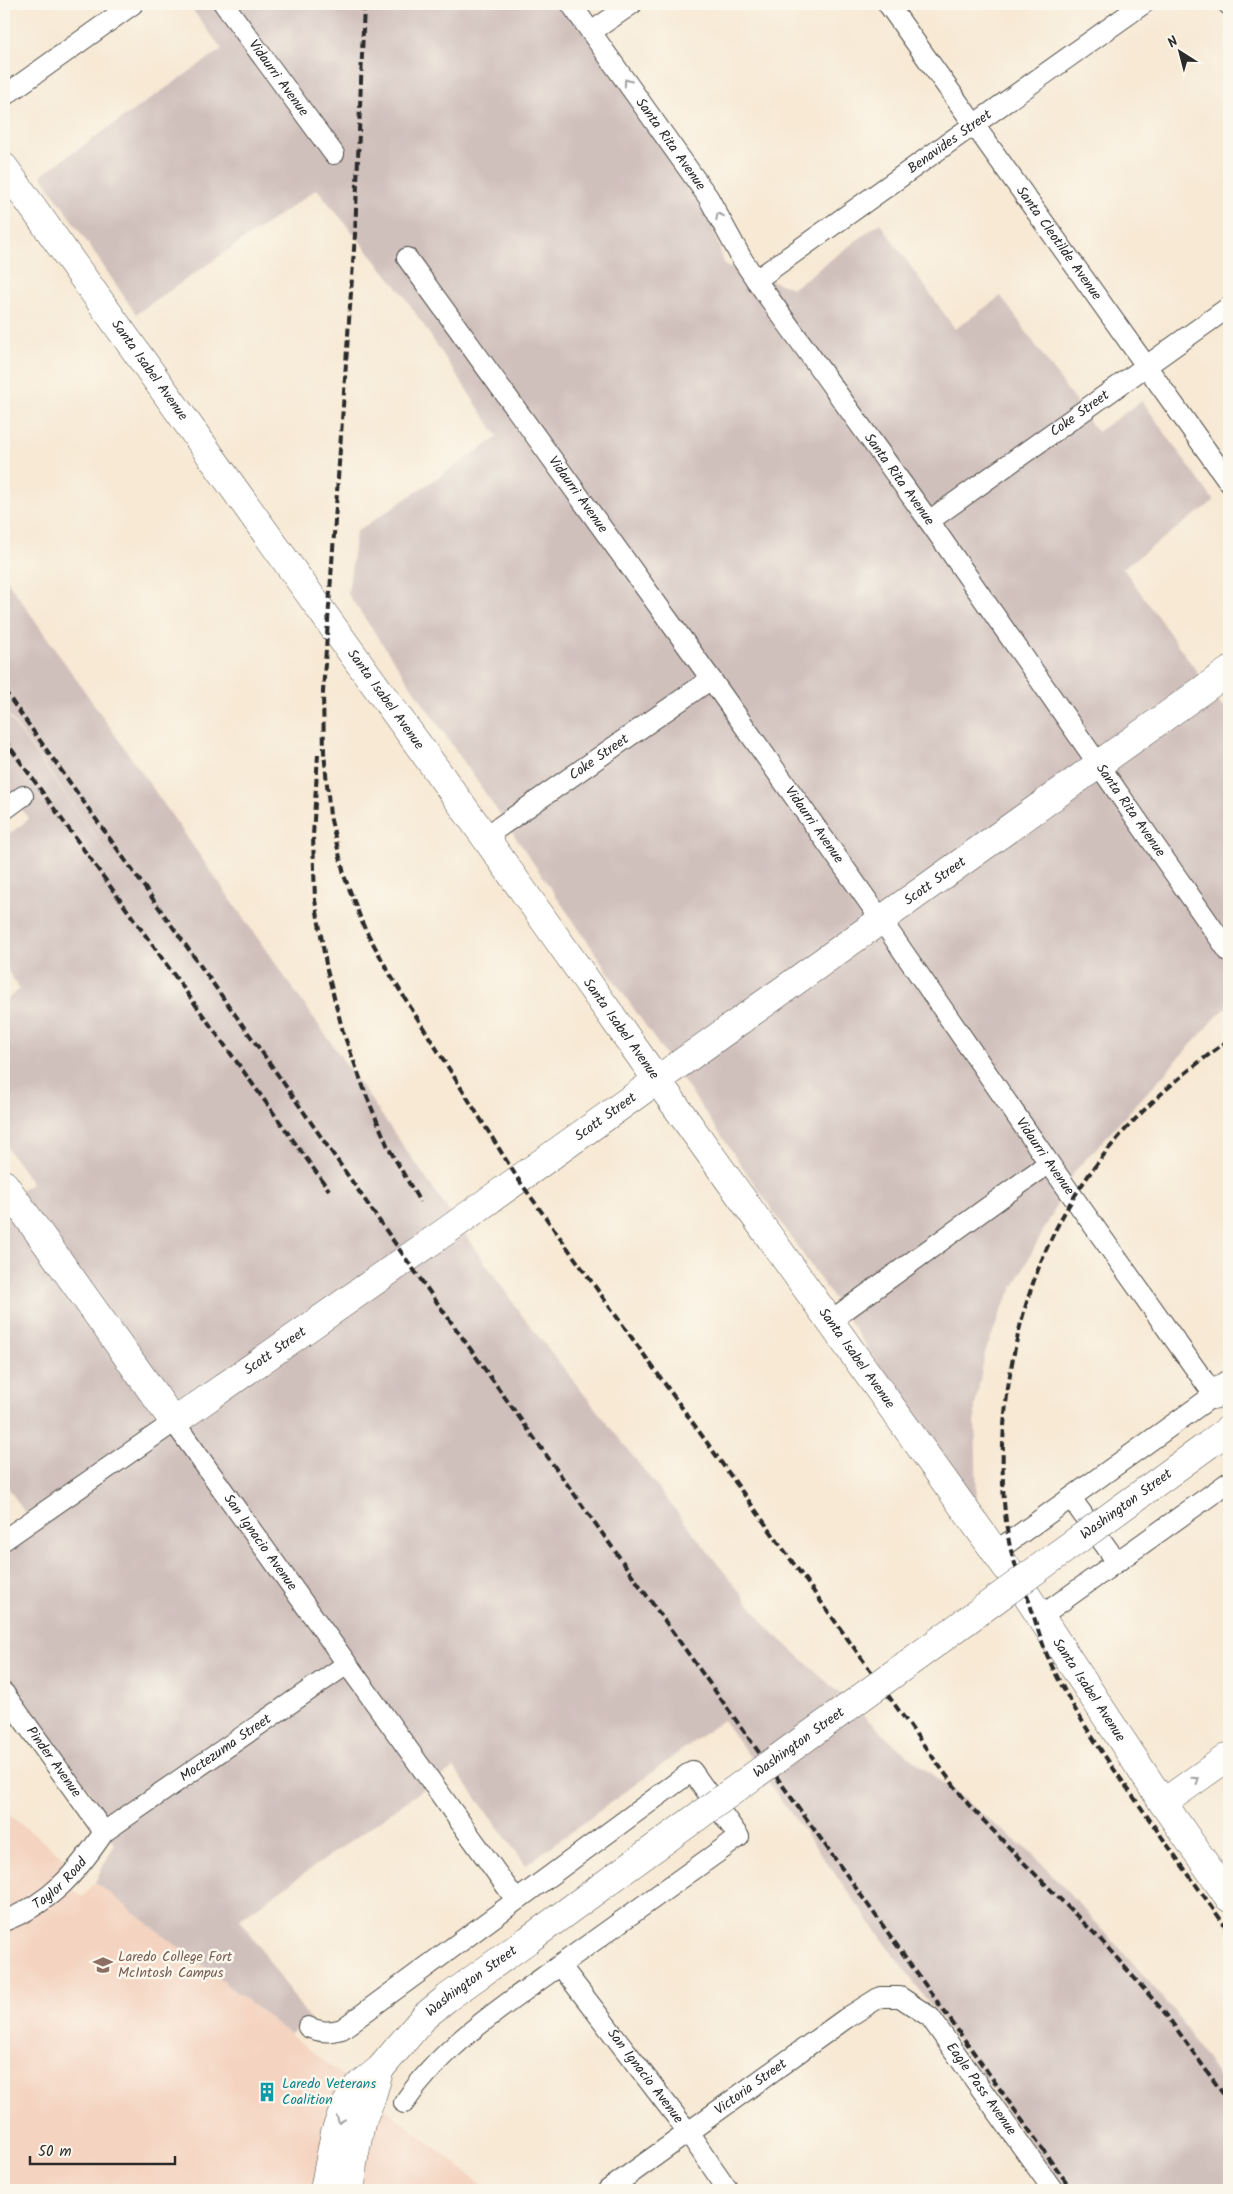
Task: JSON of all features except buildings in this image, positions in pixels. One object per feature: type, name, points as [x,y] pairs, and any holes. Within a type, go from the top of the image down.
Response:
[{"type":"main road","name":"Santa Isabel Avenue","points":[[4,167],[995,1552],[1040,1616],[1162,1803],[1229,1898]]},
{"type":"main road","name":"Scott Street","points":[[174,1422],[882,921],[1229,671]]},
{"type":"main road","name":"San Ignacio Avenue","points":[[4,1184],[174,1422]]},
{"type":"main road","name":"Washington Street","points":[[380,2069],[425,2016],[467,1984],[1229,1429]]},
{"type":"main road","points":[[1162,1803],[1229,1756]]},
{"type":"main road","points":[[324,2190],[335,2132],[345,2106],[356,2088],[380,2069]]},
{"type":"main road","points":[[351,2190],[361,2123],[380,2069]]},
{"type":"street","points":[[4,96],[132,4]]},
{"type":"street","name":"Vidaurri Avenue","points":[[224,4],[334,154]]},
{"type":"street","name":"Santa Rita Avenue","points":[[571,4],[708,197],[742,259],[756,280],[929,521],[1229,952]]},
{"type":"street","points":[[591,32],[632,4]]},
{"type":"street","name":"Santa Cleotilde Avenue","points":[[888,4],[1229,482]]},
{"type":"street","name":"Benavides Street","points":[[756,280],[1144,4]]},
{"type":"street","name":"Vidaurri Avenue","points":[[407,258],[711,679],[882,921],[1049,1163],[1222,1390]]},
{"type":"street","name":"Coke Street","points":[[929,521],[1229,307]]},
{"type":"street","name":"Coke Street","points":[[485,837],[711,679]]},
{"type":"street","points":[[4,810],[23,796]]},
{"type":"street","points":[[830,1321],[1049,1163]]},
{"type":"street","points":[[995,1552],[1222,1390]]},
{"type":"street","name":"Scott Street","points":[[4,1540],[174,1422]]},
{"type":"street","name":"San Ignacio Avenue","points":[[174,1422],[516,1900]]},
{"type":"street","points":[[1040,1616],[1229,1482]]},
{"type":"street","points":[[1071,1498],[1116,1562]]},
{"type":"street","name":"Moctezuma Street","points":[[104,1832],[347,1664]]},
{"type":"street","name":"Pinder Avenue","points":[[4,1692],[104,1832]]},
{"type":"street","points":[[308,2027],[319,2031],[332,2032],[342,2029],[692,1771],[739,1836],[488,2018],[438,2059],[418,2082],[404,2103]]},
{"type":"street","name":"Taylor Road","points":[[4,1921],[33,1907],[66,1880],[80,1866],[104,1832]]},
{"type":"street","name":"San Ignacio Avenue","points":[[560,1965],[688,2132],[728,2190]]},
{"type":"street","name":"Victoria Street","points":[[608,2190],[845,2019],[880,1997],[900,1997]]},
{"type":"street","name":"Eagle Pass Avenue","points":[[900,1997],[930,2017],[1053,2190]]},
{"type":"shaded area","points":[[188,4],[563,4],[704,199],[725,266],[793,288],[880,223],[955,329],[1001,296],[1097,432],[1142,401],[1214,501],[1123,568],[1222,707],[1229,703],[1229,1006],[1223,1010],[1075,1171],[1003,1307],[985,1353],[975,1407],[977,1507],[348,594],[356,532],[498,437],[402,293],[317,189],[136,314],[41,175],[222,49]]},
{"type":"shaded area","points":[[4,576],[521,1314],[769,1629],[901,1750],[1035,1856],[1133,1963],[1173,2010],[1229,2092],[1229,2190],[1065,2190],[723,1720],[526,1865],[454,1768],[240,1919],[310,2020],[290,2034],[95,1882],[114,1845],[95,1799],[4,1669],[4,1553],[36,1529],[4,1482],[4,1203],[32,1183],[4,1144],[4,1001],[20,989],[4,966],[4,838],[29,819],[4,784],[4,710],[145,907],[4,708]]},
{"type":"shaded area","name":"Laredo College Fort McIntosh Campus","points":[[4,1811],[66,1859],[54,1875],[83,1897],[95,1882],[489,2190],[4,2190]]},
{"type":"railway","points":[[364,4],[355,235],[323,692],[324,752],[330,816],[345,878],[364,927],[391,976],[518,1179],[928,1751],[968,1804],[1101,1940],[1165,2013],[1229,2102]]},
{"type":"railway","points":[[4,690],[271,1065],[406,1259],[1072,2190]]},
{"type":"railway","points":[[4,739],[329,1190]]},
{"type":"railway","points":[[318,754],[313,836],[315,900],[327,970],[343,1032],[367,1097],[388,1147],[420,1202]]},
{"type":"railway","points":[[1229,1040],[1206,1056],[1164,1092],[1125,1131],[1090,1174],[1074,1197],[1053,1234],[1036,1275],[1022,1319],[1012,1364],[1005,1410],[1003,1455],[1004,1500],[1009,1542],[1049,1660],[1076,1711],[1097,1744],[1229,1931]]},
{"type":"place","name":"Laredo College Fort McIntosh Campus","points":[[103,1965]]},
{"type":"place","name":"Laredo Veterans Coalition","points":[[267,2092]]}]
